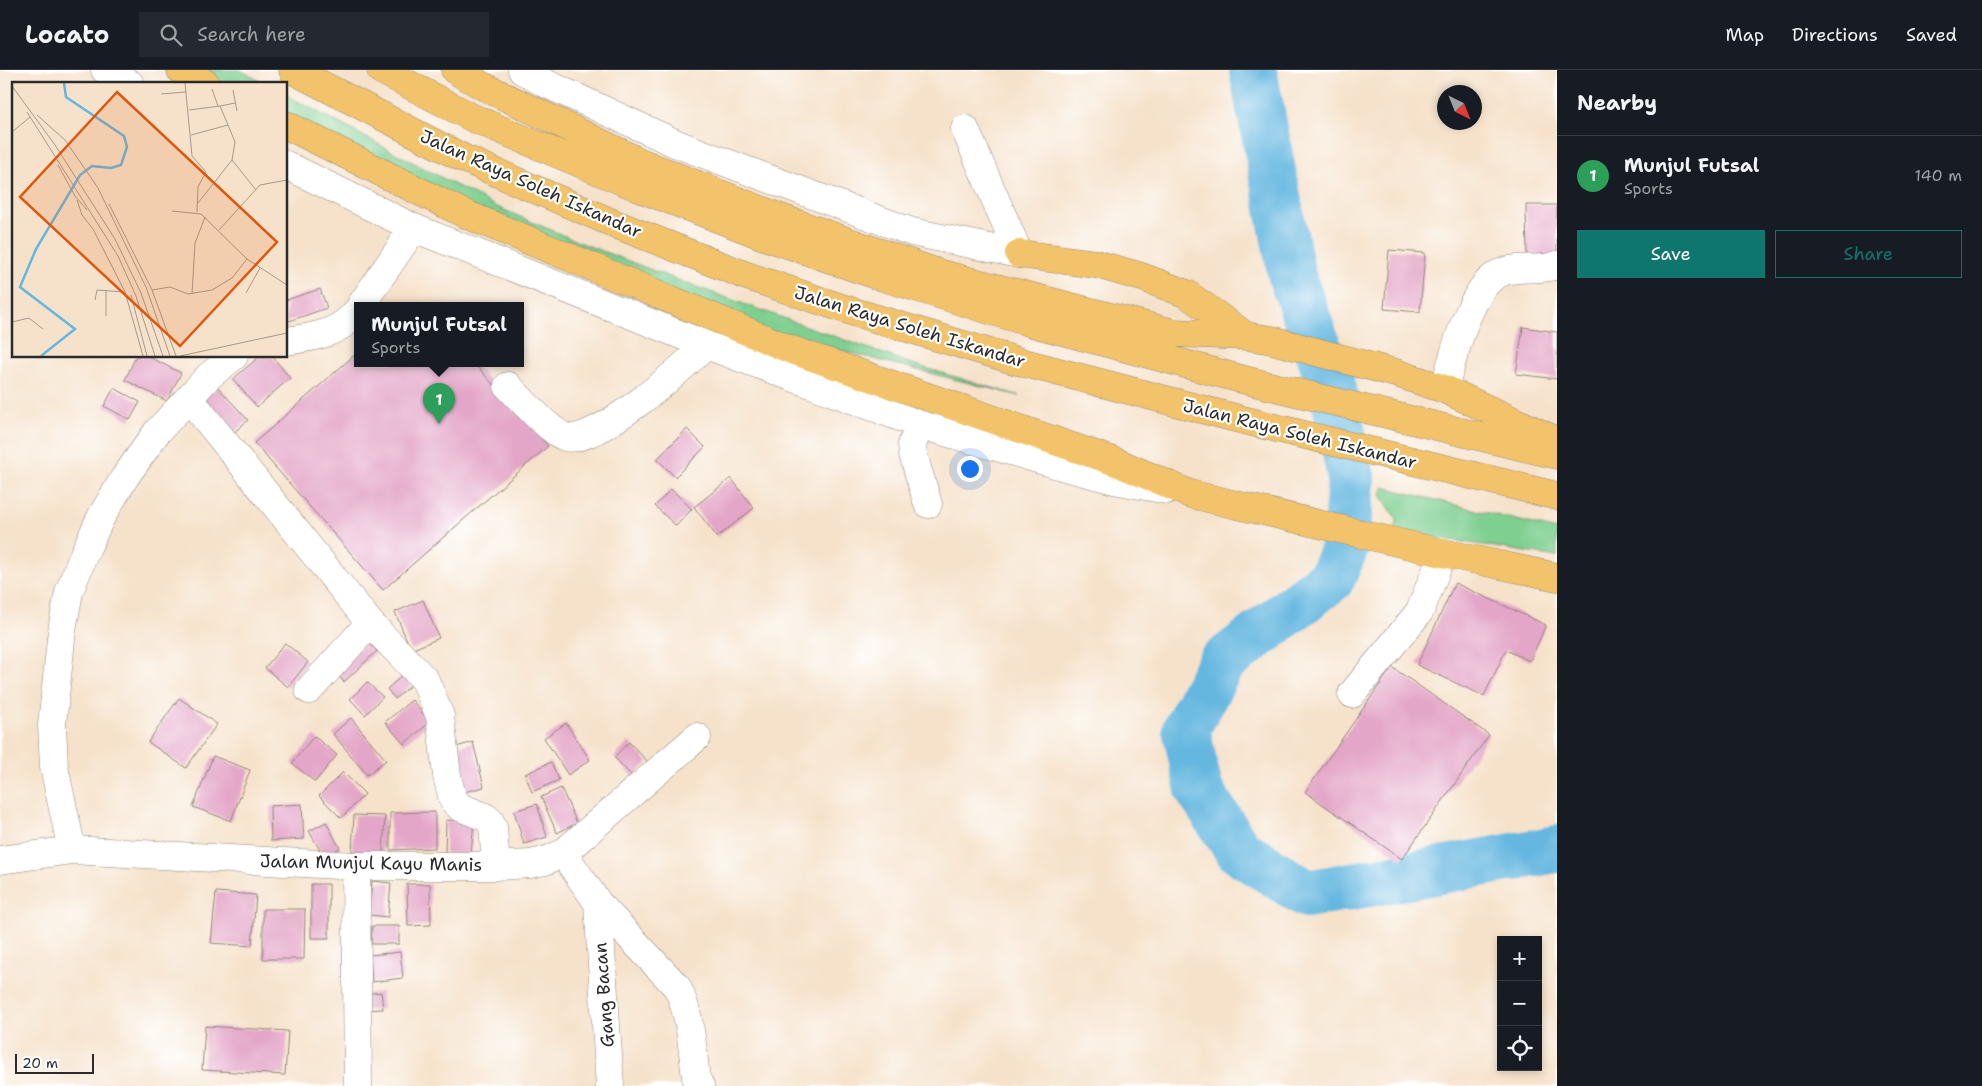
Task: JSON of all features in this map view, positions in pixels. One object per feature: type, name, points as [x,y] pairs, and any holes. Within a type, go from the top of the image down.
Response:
[{"type":"highway","points":[[181,70],[202,82]]},
{"type":"highway","name":"Jalan Raya Soleh Iskandar","points":[[293,70],[463,158],[615,224],[747,276],[854,312],[1008,358],[1377,454],[1557,496]]},
{"type":"highway","name":"Jalan Raya Soleh Iskandar","points":[[381,70],[473,118],[639,188],[761,235],[876,275],[1028,322],[1246,380],[1557,455]]},
{"type":"highway","points":[[455,70],[483,86],[640,162],[781,218],[938,273],[1174,333],[1259,338],[1399,374],[1444,389],[1557,441]]},
{"type":"highway","points":[[288,127],[463,213],[792,350],[1119,463],[1195,495],[1443,553],[1557,577]]},
{"type":"highway","points":[[1019,254],[1096,264],[1142,276],[1186,294],[1259,338]]},
{"type":"street","points":[[105,70],[126,82]]},
{"type":"street","points":[[543,74],[676,144],[912,232],[1019,254]]},
{"type":"street","points":[[965,129],[1019,254]]},
{"type":"street","points":[[288,165],[414,228],[706,345],[921,426],[1114,480],[1195,495]]},
{"type":"street","points":[[363,302],[414,228]]},
{"type":"street","points":[[1444,389],[1461,330],[1475,300],[1486,284],[1499,273],[1557,265]]},
{"type":"street","points":[[288,340],[321,336],[354,314]]},
{"type":"street","points":[[508,386],[553,430],[573,438],[584,435],[614,420],[685,366],[706,345]]},
{"type":"street","points":[[72,850],[54,767],[52,725],[62,630],[69,592],[101,517],[157,432],[209,376],[232,358]]},
{"type":"street","points":[[189,398],[370,623],[425,680],[440,716],[447,776],[453,800],[460,807],[485,817],[490,821],[493,827],[496,866]]},
{"type":"street","points":[[921,426],[912,444],[913,454],[928,504]]},
{"type":"street","points":[[1352,694],[1420,611],[1443,553]]},
{"type":"street","points":[[309,690],[370,623]]},
{"type":"street","name":"Jalan Munjul Kayu Manis","points":[[0,860],[72,850],[356,866],[496,866],[530,864],[545,861],[562,853],[698,737]]},
{"type":"street","points":[[562,853],[598,903],[677,987],[688,1014],[696,1078],[700,1086]]},
{"type":"street","points":[[356,866],[358,1086]]},
{"type":"street","name":"Gang Bacan","points":[[598,903],[610,1086]]},
{"type":"green space","points":[[165,70],[240,70],[262,82],[188,82]]},
{"type":"green space","points":[[288,96],[497,207],[579,242],[688,284],[912,364],[1020,396],[760,330],[288,132]]},
{"type":"green space","points":[[1383,487],[1557,530],[1557,557],[1395,531],[1397,520],[1381,495]]},
{"type":"building","points":[[1526,205],[1557,205],[1557,256],[1527,257]]},
{"type":"building","points":[[1389,250],[1425,253],[1420,312],[1384,309]]},
{"type":"building","points":[[320,289],[327,308],[288,321],[288,299]]},
{"type":"building","points":[[1523,327],[1557,332],[1557,379],[1516,374]]},
{"type":"building","points":[[354,356],[354,367],[478,367],[548,446],[383,590],[254,443]]},
{"type":"building","points":[[135,358],[151,358],[181,373],[167,401],[125,380]]},
{"type":"building","points":[[258,358],[274,358],[290,378],[257,407],[233,379]]},
{"type":"building","points":[[216,385],[248,420],[229,437],[197,403]]},
{"type":"building","points":[[114,388],[140,402],[130,420],[104,406]]},
{"type":"building","points":[[687,429],[705,447],[675,477],[657,459]]},
{"type":"building","points":[[731,478],[754,508],[717,537],[694,507]]},
{"type":"building","points":[[671,489],[692,509],[676,526],[655,506]]},
{"type":"building","points":[[1455,583],[1546,625],[1530,661],[1506,650],[1484,696],[1417,665]]},
{"type":"building","points":[[423,600],[439,638],[411,650],[395,612]]},
{"type":"building","points":[[367,641],[377,651],[344,682],[334,671]]},
{"type":"building","points":[[285,643],[308,662],[288,687],[265,668]]},
{"type":"building","points":[[1392,667],[1489,735],[1402,859],[1305,792]]},
{"type":"building","points":[[404,674],[412,684],[395,699],[387,689]]},
{"type":"building","points":[[367,682],[383,697],[365,715],[350,699]]},
{"type":"building","points":[[179,698],[217,724],[186,768],[148,742]]},
{"type":"building","points":[[412,700],[430,722],[404,744],[385,722]]},
{"type":"building","points":[[351,718],[386,760],[367,775],[333,734]]},
{"type":"building","points":[[566,723],[590,760],[568,775],[544,738]]},
{"type":"building","points":[[314,736],[337,755],[315,782],[292,763]]},
{"type":"building","points":[[473,742],[484,787],[464,792],[453,748]]},
{"type":"building","points":[[629,742],[648,762],[633,777],[614,757]]},
{"type":"building","points":[[213,756],[250,770],[231,821],[193,807]]},
{"type":"building","points":[[551,762],[559,780],[532,792],[525,774]]},
{"type":"building","points":[[343,772],[365,794],[341,818],[319,796]]},
{"type":"building","points":[[561,788],[577,823],[557,833],[541,797]]},
{"type":"building","points":[[302,804],[304,839],[271,841],[270,806]]},
{"type":"building","points":[[537,804],[547,837],[524,844],[514,811]]},
{"type":"building","points":[[435,812],[435,848],[390,850],[390,813]]},
{"type":"building","points":[[354,815],[385,816],[383,853],[352,852]]},
{"type":"building","points":[[446,820],[474,821],[471,855],[445,853]]},
{"type":"building","points":[[326,822],[340,848],[324,857],[309,831]]},
{"type":"building","points":[[372,881],[391,883],[388,917],[369,915]]},
{"type":"building","points":[[311,884],[329,884],[329,938],[311,938]]},
{"type":"building","points":[[407,884],[430,884],[431,925],[408,926]]},
{"type":"building","points":[[216,892],[256,895],[252,946],[211,943]]},
{"type":"building","points":[[263,909],[305,909],[304,959],[263,959]]},
{"type":"building","points":[[372,926],[399,926],[399,944],[371,944]]},
{"type":"building","points":[[400,952],[403,978],[372,982],[370,955]]},
{"type":"building","points":[[381,992],[383,1009],[364,1010],[363,994]]},
{"type":"building","points":[[205,1026],[288,1031],[285,1075],[202,1070]]},
{"type":"waterway","points":[[1253,70],[1292,277],[1333,390],[1351,477],[1346,545],[1331,579],[1221,663],[1186,729],[1199,790],[1239,851],[1307,894],[1557,849]]},
{"type":"place","name":"Munjul Futsal","points":[[439,424]]}]
